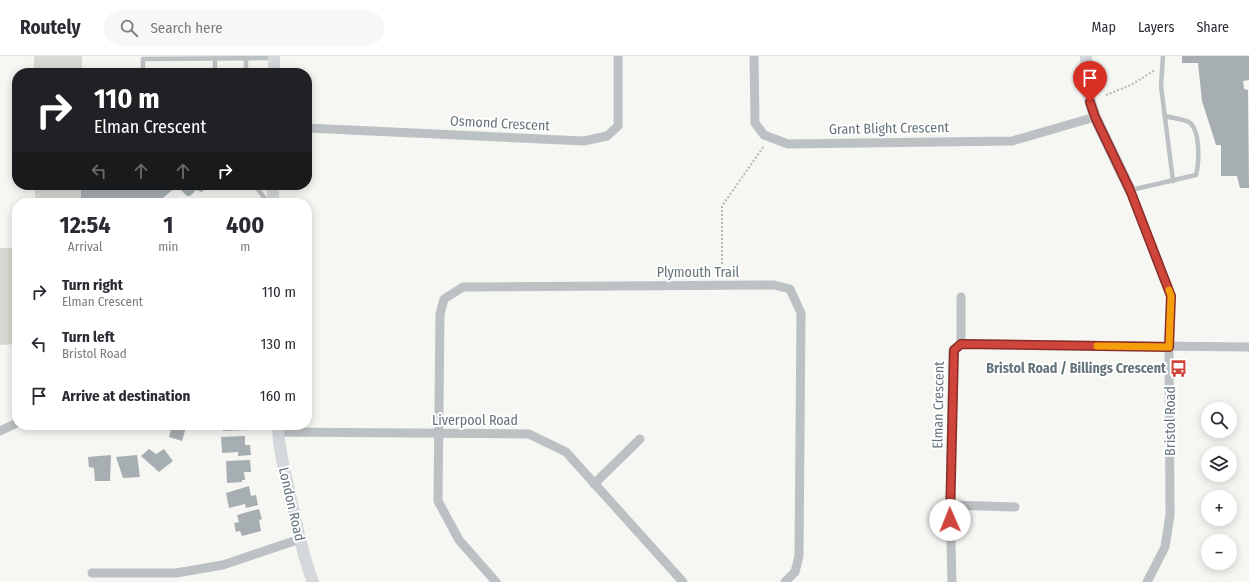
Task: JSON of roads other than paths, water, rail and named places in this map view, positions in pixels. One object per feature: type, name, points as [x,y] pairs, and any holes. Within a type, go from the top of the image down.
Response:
[{"type":"street","name":"Osmond Crescent","points":[[312,128],[584,141],[607,136],[618,126],[618,56]]},
{"type":"street","name":"Grant Blight Crescent","points":[[754,56],[755,123],[764,135],[788,144],[1012,141],[1095,117]]},
{"type":"street","name":"Bristol Road","points":[[1086,56],[1086,87],[1095,117],[1130,190],[1171,296],[1169,347],[1170,515],[1165,547],[1146,582]]},
{"type":"street","points":[[274,57],[274,68]]},
{"type":"street","name":"Plymouth Trail","points":[[496,582],[459,540],[438,501],[440,433],[440,314],[444,299],[463,287],[774,285],[790,289],[801,313],[799,556],[795,572],[785,582]]},
{"type":"street","points":[[961,298],[961,344],[1249,347]]},
{"type":"street","name":"Elman Crescent","points":[[952,582],[950,505],[954,350],[961,344]]},
{"type":"street","points":[[0,431],[12,425]]},
{"type":"street","name":"London Road","points":[[278,430],[300,539],[305,560],[313,582]]},
{"type":"street","name":"Liverpool Road","points":[[312,430],[529,434],[566,452],[683,582]]},
{"type":"street","points":[[594,484],[640,439]]},
{"type":"street","points":[[950,505],[1015,507]]},
{"type":"street","points":[[92,573],[176,573],[223,565],[300,539]]},
{"type":"lane","points":[[1163,56],[1161,86],[1173,181]]},
{"type":"lane","points":[[143,68],[143,58],[274,57]]},
{"type":"lane","points":[[215,58],[215,68]]},
{"type":"lane","points":[[246,58],[246,68]]},
{"type":"lane","points":[[1130,190],[1196,175],[1199,164],[1196,132],[1189,122],[1165,116]]},
{"type":"place","name":"Bristol Road / Billings Crescent","points":[[1179,368]]}]
